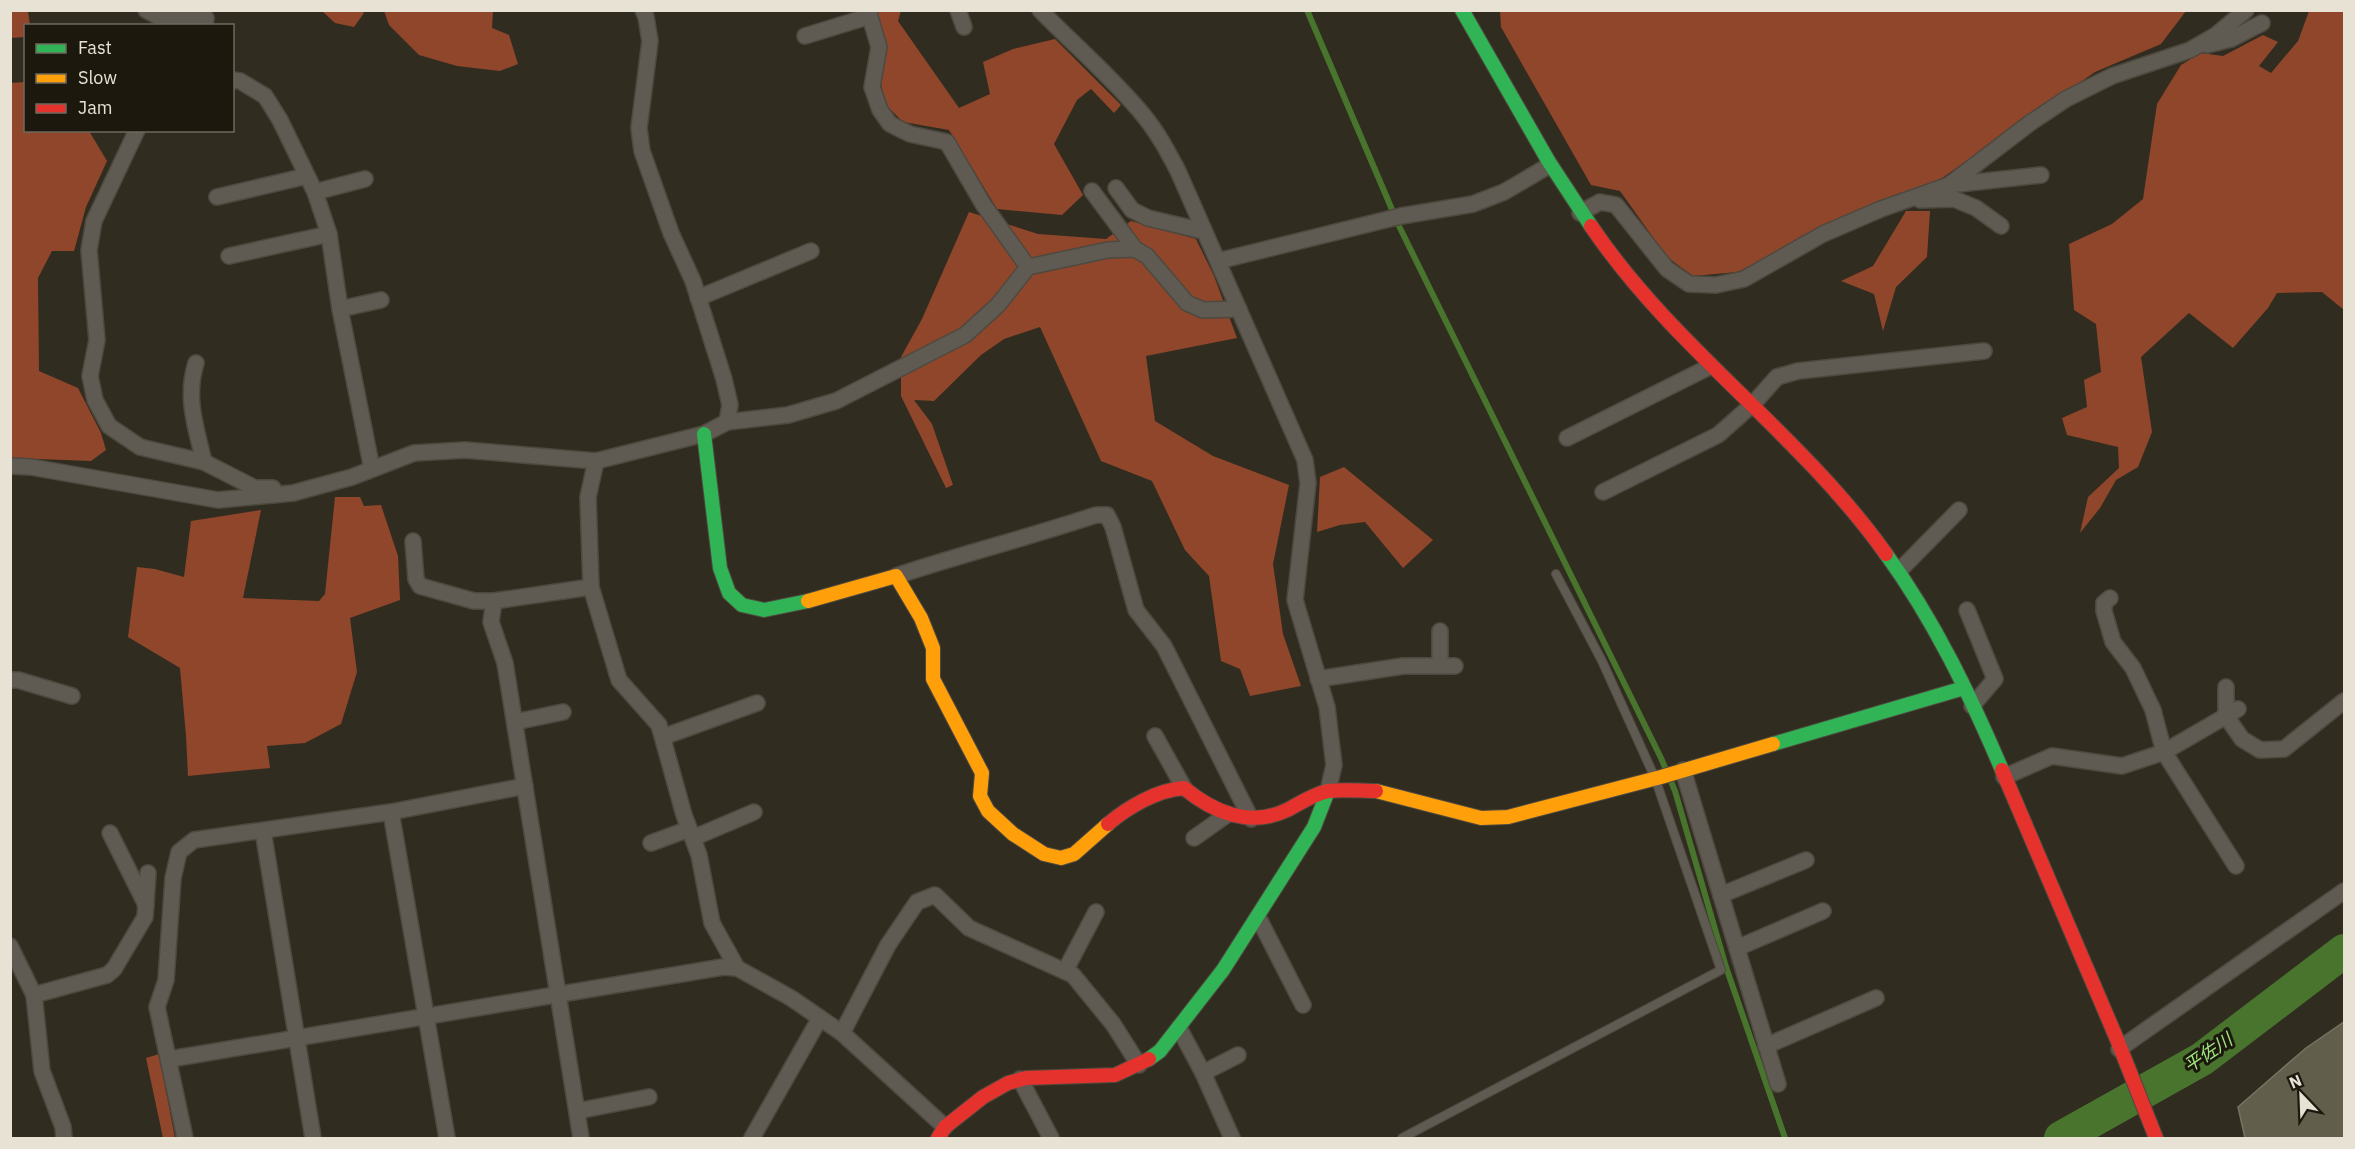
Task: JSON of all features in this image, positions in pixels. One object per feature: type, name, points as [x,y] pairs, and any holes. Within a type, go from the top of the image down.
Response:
[{"type":"street","points":[[146,10],[157,16],[208,18]]},
{"type":"street","points":[[643,10],[650,41],[639,128],[642,151],[671,233],[698,298],[730,405],[727,422]]},
{"type":"street","points":[[958,10],[964,27]]},
{"type":"street","points":[[170,1059],[723,967],[737,968],[791,998],[842,1034],[941,1133],[983,1096],[1008,1083],[1020,1079],[1115,1075],[1139,1065],[1160,1051],[1223,970],[1258,917],[1314,827],[1328,791],[1334,765],[1327,707],[1295,600],[1308,483],[1305,460],[1178,171],[1144,116],[1095,63],[1040,10]]},
{"type":"street","points":[[1462,10],[1550,165],[1580,213],[1617,264],[1653,307],[1752,404],[1844,501],[1899,571],[1925,613],[1964,688],[2004,777],[2155,1135]]},
{"type":"street","points":[[1949,185],[2030,123],[2066,99],[2112,76],[2190,50],[2216,35],[2246,10]]},
{"type":"street","points":[[818,21],[865,12]]},
{"type":"street","points":[[804,36],[865,12]]},
{"type":"street","points":[[865,12],[879,47],[872,87],[880,110],[890,124],[910,134],[947,142],[983,204],[1028,267]]},
{"type":"street","points":[[2201,44],[2211,46],[2231,39],[2262,23]]},
{"type":"street","points":[[234,80],[240,81],[265,96],[280,120],[315,192],[329,234],[340,309],[372,469]]},
{"type":"street","points":[[136,132],[94,221],[89,250],[97,340],[90,376],[95,400],[109,426],[140,447],[204,462],[255,488],[277,489],[293,494]]},
{"type":"street","points":[[1218,261],[1395,218],[1473,204],[1504,192],[1550,165]]},
{"type":"street","points":[[1580,213],[1600,202],[1616,205],[1667,269],[1689,284],[1716,285],[1744,279],[1823,234],[1949,185],[2041,175]]},
{"type":"street","points":[[217,197],[307,176]]},
{"type":"street","points":[[315,192],[365,179]]},
{"type":"street","points":[[1116,188],[1132,210],[1148,218],[1203,231]]},
{"type":"street","points":[[1092,191],[1135,249],[1147,256],[1186,303],[1203,310],[1239,309]]},
{"type":"street","points":[[1905,201],[1954,199],[1976,208],[2001,226]]},
{"type":"street","points":[[229,256],[329,234]]},
{"type":"street","points":[[10,466],[31,467],[218,500],[293,494],[352,477],[414,453],[465,450],[596,461],[704,434],[727,422],[788,415],[836,401],[965,335],[998,305],[1028,267],[1108,250],[1135,249]]},
{"type":"street","points":[[698,298],[811,251]]},
{"type":"street","points":[[340,309],[381,300]]},
{"type":"street","points":[[1602,492],[1718,435],[1777,377],[1798,371],[1984,351]]},
{"type":"street","points":[[196,363],[191,380],[190,400],[204,462]]},
{"type":"street","points":[[1567,438],[1711,366]]},
{"type":"street","points":[[704,434],[720,568],[729,593],[742,605],[764,610],[806,602],[958,555],[1028,538],[1096,515],[1107,515],[1113,527],[1136,610],[1164,646],[1251,819]]},
{"type":"street","points":[[596,461],[588,497],[591,587],[619,680],[659,725],[699,855],[712,923],[737,968]]},
{"type":"street","points":[[1899,571],[1959,510]]},
{"type":"street","points":[[413,541],[416,579],[420,586],[474,601],[494,601],[591,587]]},
{"type":"street","points":[[896,576],[921,618],[933,648],[933,679],[982,774],[980,796],[988,811],[1013,834],[1044,854],[1061,858],[1074,854],[1124,810],[1173,789],[1184,788]]},
{"type":"street","points":[[2110,598],[2104,603],[2104,611],[2113,642],[2133,668],[2153,710],[2164,752],[2236,866]]},
{"type":"street","points":[[494,601],[491,622],[506,663],[581,1138]]},
{"type":"street","points":[[1967,610],[1995,679],[1972,706]]},
{"type":"street","points":[[1318,679],[1403,666],[1448,666],[1440,631]]},
{"type":"street","points":[[10,680],[18,680],[72,696]]},
{"type":"street","points":[[2226,687],[2232,713],[2242,739],[2260,750],[2284,748],[2344,700]]},
{"type":"street","points":[[1155,736],[1184,788],[1201,802],[1227,814],[1251,819],[1277,814],[1328,791],[1376,790],[1481,818],[1508,817],[1658,778],[1964,688]]},
{"type":"street","points":[[663,737],[757,703]]},
{"type":"street","points":[[514,722],[563,712]]},
{"type":"street","points":[[2004,777],[2052,756],[2122,766],[2164,752],[2232,713]]},
{"type":"street","points":[[1680,771],[1721,895],[1778,1084]]},
{"type":"street","points":[[185,1138],[170,1059],[157,1007],[166,980],[173,878],[179,852],[194,840],[391,812],[525,786]]},
{"type":"street","points":[[391,812],[447,1138]]},
{"type":"street","points":[[651,843],[691,834],[754,812]]},
{"type":"street","points":[[1194,838],[1227,814]]},
{"type":"street","points":[[263,831],[313,1138]]},
{"type":"street","points":[[110,833],[146,905]]},
{"type":"street","points":[[1721,895],[1806,860]]},
{"type":"street","points":[[34,995],[107,975],[114,969],[145,917],[148,873]]},
{"type":"street","points":[[2121,1053],[2344,891]]},
{"type":"street","points":[[842,1034],[888,945],[917,902],[935,895],[969,928],[1073,975],[1113,1024],[1139,1065]]},
{"type":"street","points":[[1737,948],[1823,911]]},
{"type":"street","points":[[1065,971],[1096,912]]},
{"type":"street","points":[[1258,917],[1303,1005]]},
{"type":"street","points":[[10,946],[34,995],[42,1071],[63,1127],[64,1138]]},
{"type":"street","points":[[1766,1046],[1876,999]]},
{"type":"street","points":[[752,1138],[820,1018]]},
{"type":"street","points":[[1179,1028],[1203,1073],[1232,1138]]},
{"type":"street","points":[[1203,1073],[1238,1055]]},
{"type":"street","points":[[1020,1079],[1051,1138]]},
{"type":"street","points":[[577,1111],[649,1097]]},
{"type":"lane","points":[[1402,1138],[1721,970],[1658,778],[1602,661],[1556,574]]},
{"type":"shaded area","points":[[10,11],[28,11],[30,24],[24,24],[24,37],[11,38]]},
{"type":"shaded area","points":[[322,11],[362,11],[364,13],[354,27],[335,23]]},
{"type":"shaded area","points":[[384,11],[493,11],[492,28],[509,35],[518,64],[500,71],[457,66],[419,55],[389,25]]},
{"type":"shaded area","points":[[876,11],[901,11],[898,21],[959,108],[990,94],[983,62],[1013,49],[1055,39],[1121,105],[1114,113],[1091,89],[1077,100],[1054,144],[1083,195],[1062,215],[997,209],[949,130],[903,122],[887,106],[881,85],[887,44]]},
{"type":"shaded area","points":[[1500,11],[2186,11],[2161,44],[2095,72],[1942,178],[1812,234],[1738,272],[1693,276],[1667,257],[1620,191],[1591,185],[1501,27]]},
{"type":"shaded area","points":[[2309,11],[2344,11],[2344,310],[2322,292],[2277,293],[2268,308],[2233,348],[2189,313],[2141,357],[2152,432],[2138,467],[2116,480],[2100,508],[2080,533],[2088,497],[2119,468],[2118,447],[2067,435],[2062,418],[2087,407],[2084,380],[2101,372],[2096,324],[2074,310],[2069,244],[2112,224],[2143,199],[2157,104],[2181,65],[2201,53],[2223,56],[2263,35],[2278,42],[2259,66],[2271,73],[2298,41]]},
{"type":"shaded area","points":[[24,82],[24,132],[90,132],[107,161],[86,207],[74,251],[52,251],[38,278],[39,371],[78,388],[101,433],[106,450],[91,461],[11,458],[10,83]]},
{"type":"shaded area","points":[[1906,211],[1930,211],[1927,257],[1896,287],[1883,331],[1874,294],[1841,281],[1873,266]]},
{"type":"shaded area","points":[[969,212],[1038,234],[1106,239],[1131,221],[1196,239],[1214,276],[1237,338],[1146,356],[1155,421],[1213,456],[1289,485],[1273,564],[1283,634],[1301,686],[1250,696],[1240,669],[1221,661],[1209,576],[1185,550],[1152,481],[1101,461],[1040,327],[1004,339],[981,355],[934,401],[914,400],[932,424],[953,485],[946,488],[901,396],[901,357],[922,319]]},
{"type":"shaded area","points":[[1344,467],[1433,540],[1403,568],[1365,522],[1340,525],[1317,532],[1320,477]]},
{"type":"shaded area","points":[[335,497],[360,497],[364,506],[381,505],[398,556],[400,600],[350,618],[357,672],[341,724],[305,743],[267,746],[270,768],[188,776],[180,668],[128,637],[137,567],[184,577],[191,521],[261,510],[243,598],[319,601],[325,594]]},
{"type":"shaded area","points":[[159,1054],[175,1138],[163,1138],[146,1058]]},
{"type":"building","points":[[2344,1022],[2344,1138],[2245,1138],[2238,1107],[2306,1048]]},
{"type":"waterway","points":[[1307,10],[1399,226],[1661,758],[1675,791],[1726,967],[1785,1138]]},
{"type":"waterway","name":"平佐川","points":[[2061,1138],[2202,1059],[2344,951]]},
{"type":"traffic: fast","points":[[1462,10],[1549,162],[1591,226]]},
{"type":"traffic: fast","points":[[704,434],[720,568],[729,593],[742,605],[764,610],[808,601]]},
{"type":"traffic: fast","points":[[1886,554],[1920,605],[1950,659],[2002,770]]},
{"type":"traffic: fast","points":[[1773,744],[1964,688]]},
{"type":"traffic: fast","points":[[1149,1059],[1160,1051],[1223,970],[1314,827],[1328,791]]},
{"type":"traffic: slow","points":[[808,601],[896,576],[921,618],[933,648],[933,679],[982,773],[980,796],[988,811],[1013,834],[1044,854],[1061,858],[1074,854],[1108,824]]},
{"type":"traffic: slow","points":[[1376,791],[1481,818],[1508,817],[1661,777],[1773,744]]},
{"type":"traffic: jam","points":[[1591,226],[1660,312],[1815,469],[1852,510],[1886,554]]},
{"type":"traffic: jam","points":[[2002,770],[2116,1037],[2156,1138]]},
{"type":"traffic: jam","points":[[1108,824],[1143,800],[1174,789],[1184,788],[1207,804],[1232,815],[1259,818],[1287,810],[1324,792],[1376,791]]},
{"type":"traffic: jam","points":[[938,1138],[945,1127],[983,1097],[1008,1083],[1026,1078],[1115,1075],[1149,1059]]}]
